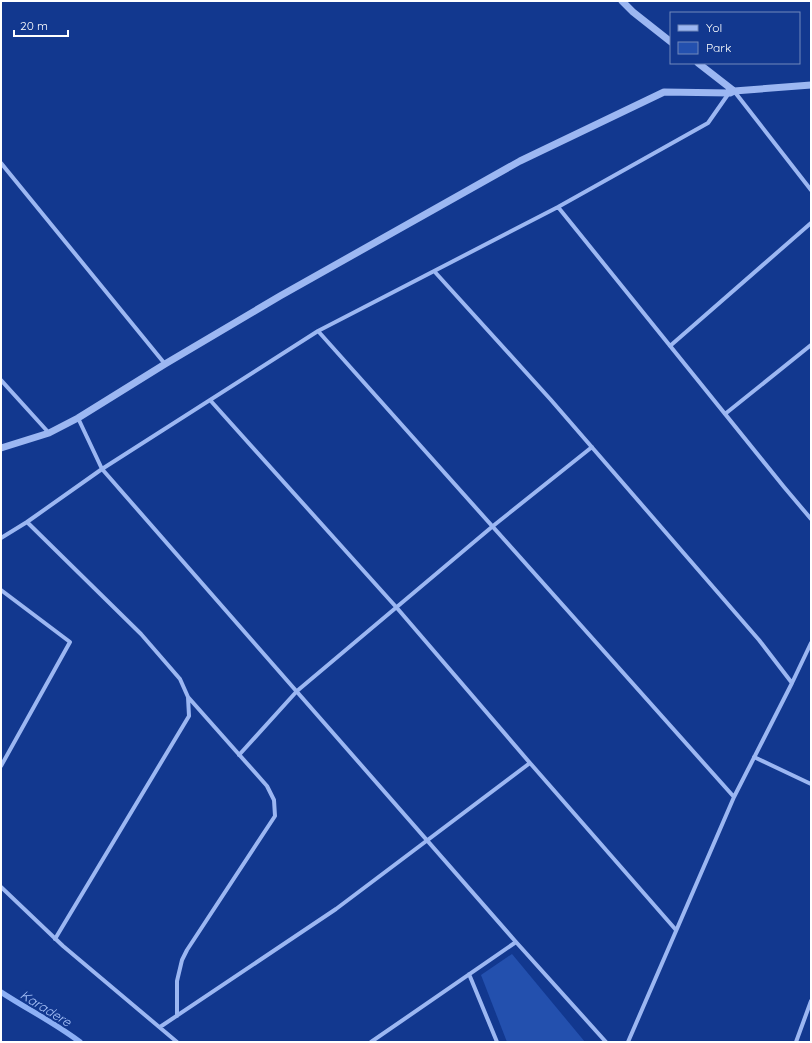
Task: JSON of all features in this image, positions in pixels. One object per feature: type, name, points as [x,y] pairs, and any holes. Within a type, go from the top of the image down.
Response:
[{"type":"street","points":[[622,1],[632,12],[670,41]]},
{"type":"street","points":[[699,64],[732,92],[811,190]]},
{"type":"street","points":[[1,448],[49,433],[78,418],[165,364],[280,296],[520,161],[664,92],[732,92],[811,85]]},
{"type":"street","points":[[1,538],[27,522],[102,469],[318,331],[558,207],[708,123],[732,92]]},
{"type":"street","points":[[1,163],[165,364]]},
{"type":"street","points":[[558,207],[811,519]]},
{"type":"street","points":[[670,346],[811,223]]},
{"type":"street","points":[[434,271],[551,400],[759,640],[792,683]]},
{"type":"street","points":[[318,331],[734,797]]},
{"type":"street","points":[[725,414],[811,345]]},
{"type":"street","points":[[1,380],[49,433]]},
{"type":"street","points":[[210,400],[397,608],[676,930]]},
{"type":"street","points":[[78,418],[102,469],[516,942],[606,1042]]},
{"type":"street","points":[[239,755],[297,691],[493,526],[592,448]]},
{"type":"street","points":[[27,522],[141,634],[180,679],[188,697],[267,786],[274,800],[275,816],[185,955],[179,970],[177,981],[177,1016]]},
{"type":"street","points":[[1,590],[70,642],[1,766]]},
{"type":"street","points":[[628,1042],[734,797],[792,683],[811,642]]},
{"type":"street","points":[[55,939],[189,716],[188,697]]},
{"type":"street","points":[[754,757],[811,784]]},
{"type":"street","points":[[160,1027],[336,909],[530,762]]},
{"type":"street","points":[[1,887],[55,939],[177,1042]]},
{"type":"street","points":[[371,1042],[516,942]]},
{"type":"street","points":[[469,974],[497,1042]]},
{"type":"street","points":[[796,1042],[811,1001]]},
{"type":"green space","points":[[512,954],[585,1042],[507,1042],[481,975]]},
{"type":"waterway","name":"Karadere","points":[[1,992],[80,1042]]}]
